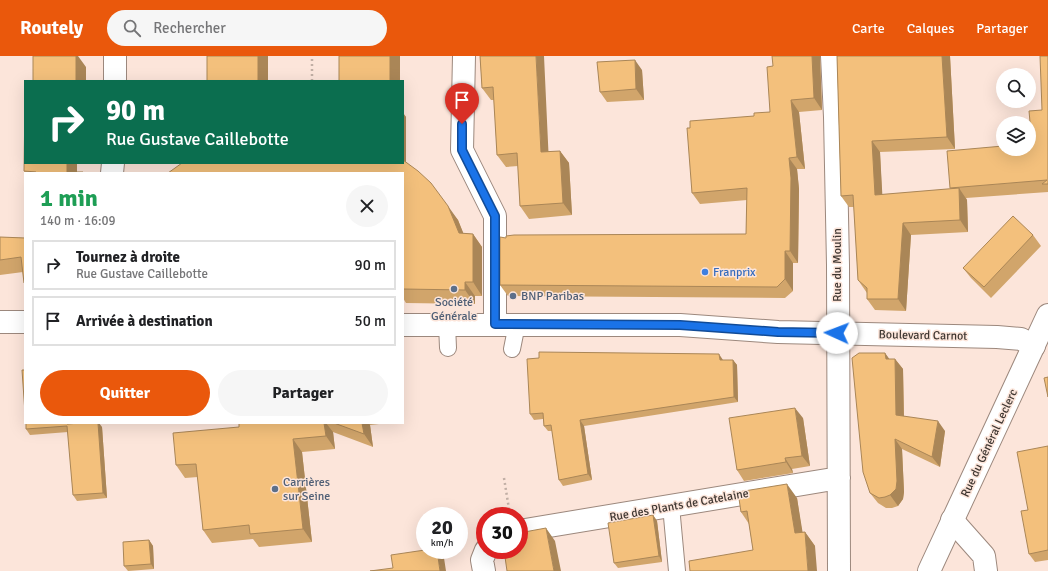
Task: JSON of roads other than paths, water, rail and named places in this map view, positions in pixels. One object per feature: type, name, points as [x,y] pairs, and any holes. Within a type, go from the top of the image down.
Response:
[{"type":"street","points":[[114,80],[115,56]]},
{"type":"street","points":[[464,56],[462,150],[495,216],[495,324]]},
{"type":"street","name":"Rue du Moulin","points":[[832,56],[835,117],[840,571]]},
{"type":"street","name":"Rue du Général Leclerc","points":[[930,571],[952,520],[1048,315]]},
{"type":"street","points":[[0,322],[24,322]]},
{"type":"street","name":"Boulevard Carnot","points":[[404,325],[680,325],[778,332],[1021,338],[1034,346]]},
{"type":"street","name":"Rue des Plants de Catelaine","points":[[528,530],[839,478]]},
{"type":"street","points":[[952,520],[984,556],[986,571]]},
{"type":"street","points":[[482,559],[484,571]]},
{"type":"lane","points":[[446,324],[448,348]]},
{"type":"lane","points":[[512,349],[517,324]]},
{"type":"lane","points":[[671,506],[677,571]]},
{"type":"place","name":"Franprix","points":[[705,272]]},
{"type":"place","name":"Société Générale","points":[[454,289]]},
{"type":"place","name":"BNP Paribas","points":[[513,296]]},
{"type":"place","name":"Carrières sur Seine","points":[[275,489]]}]
